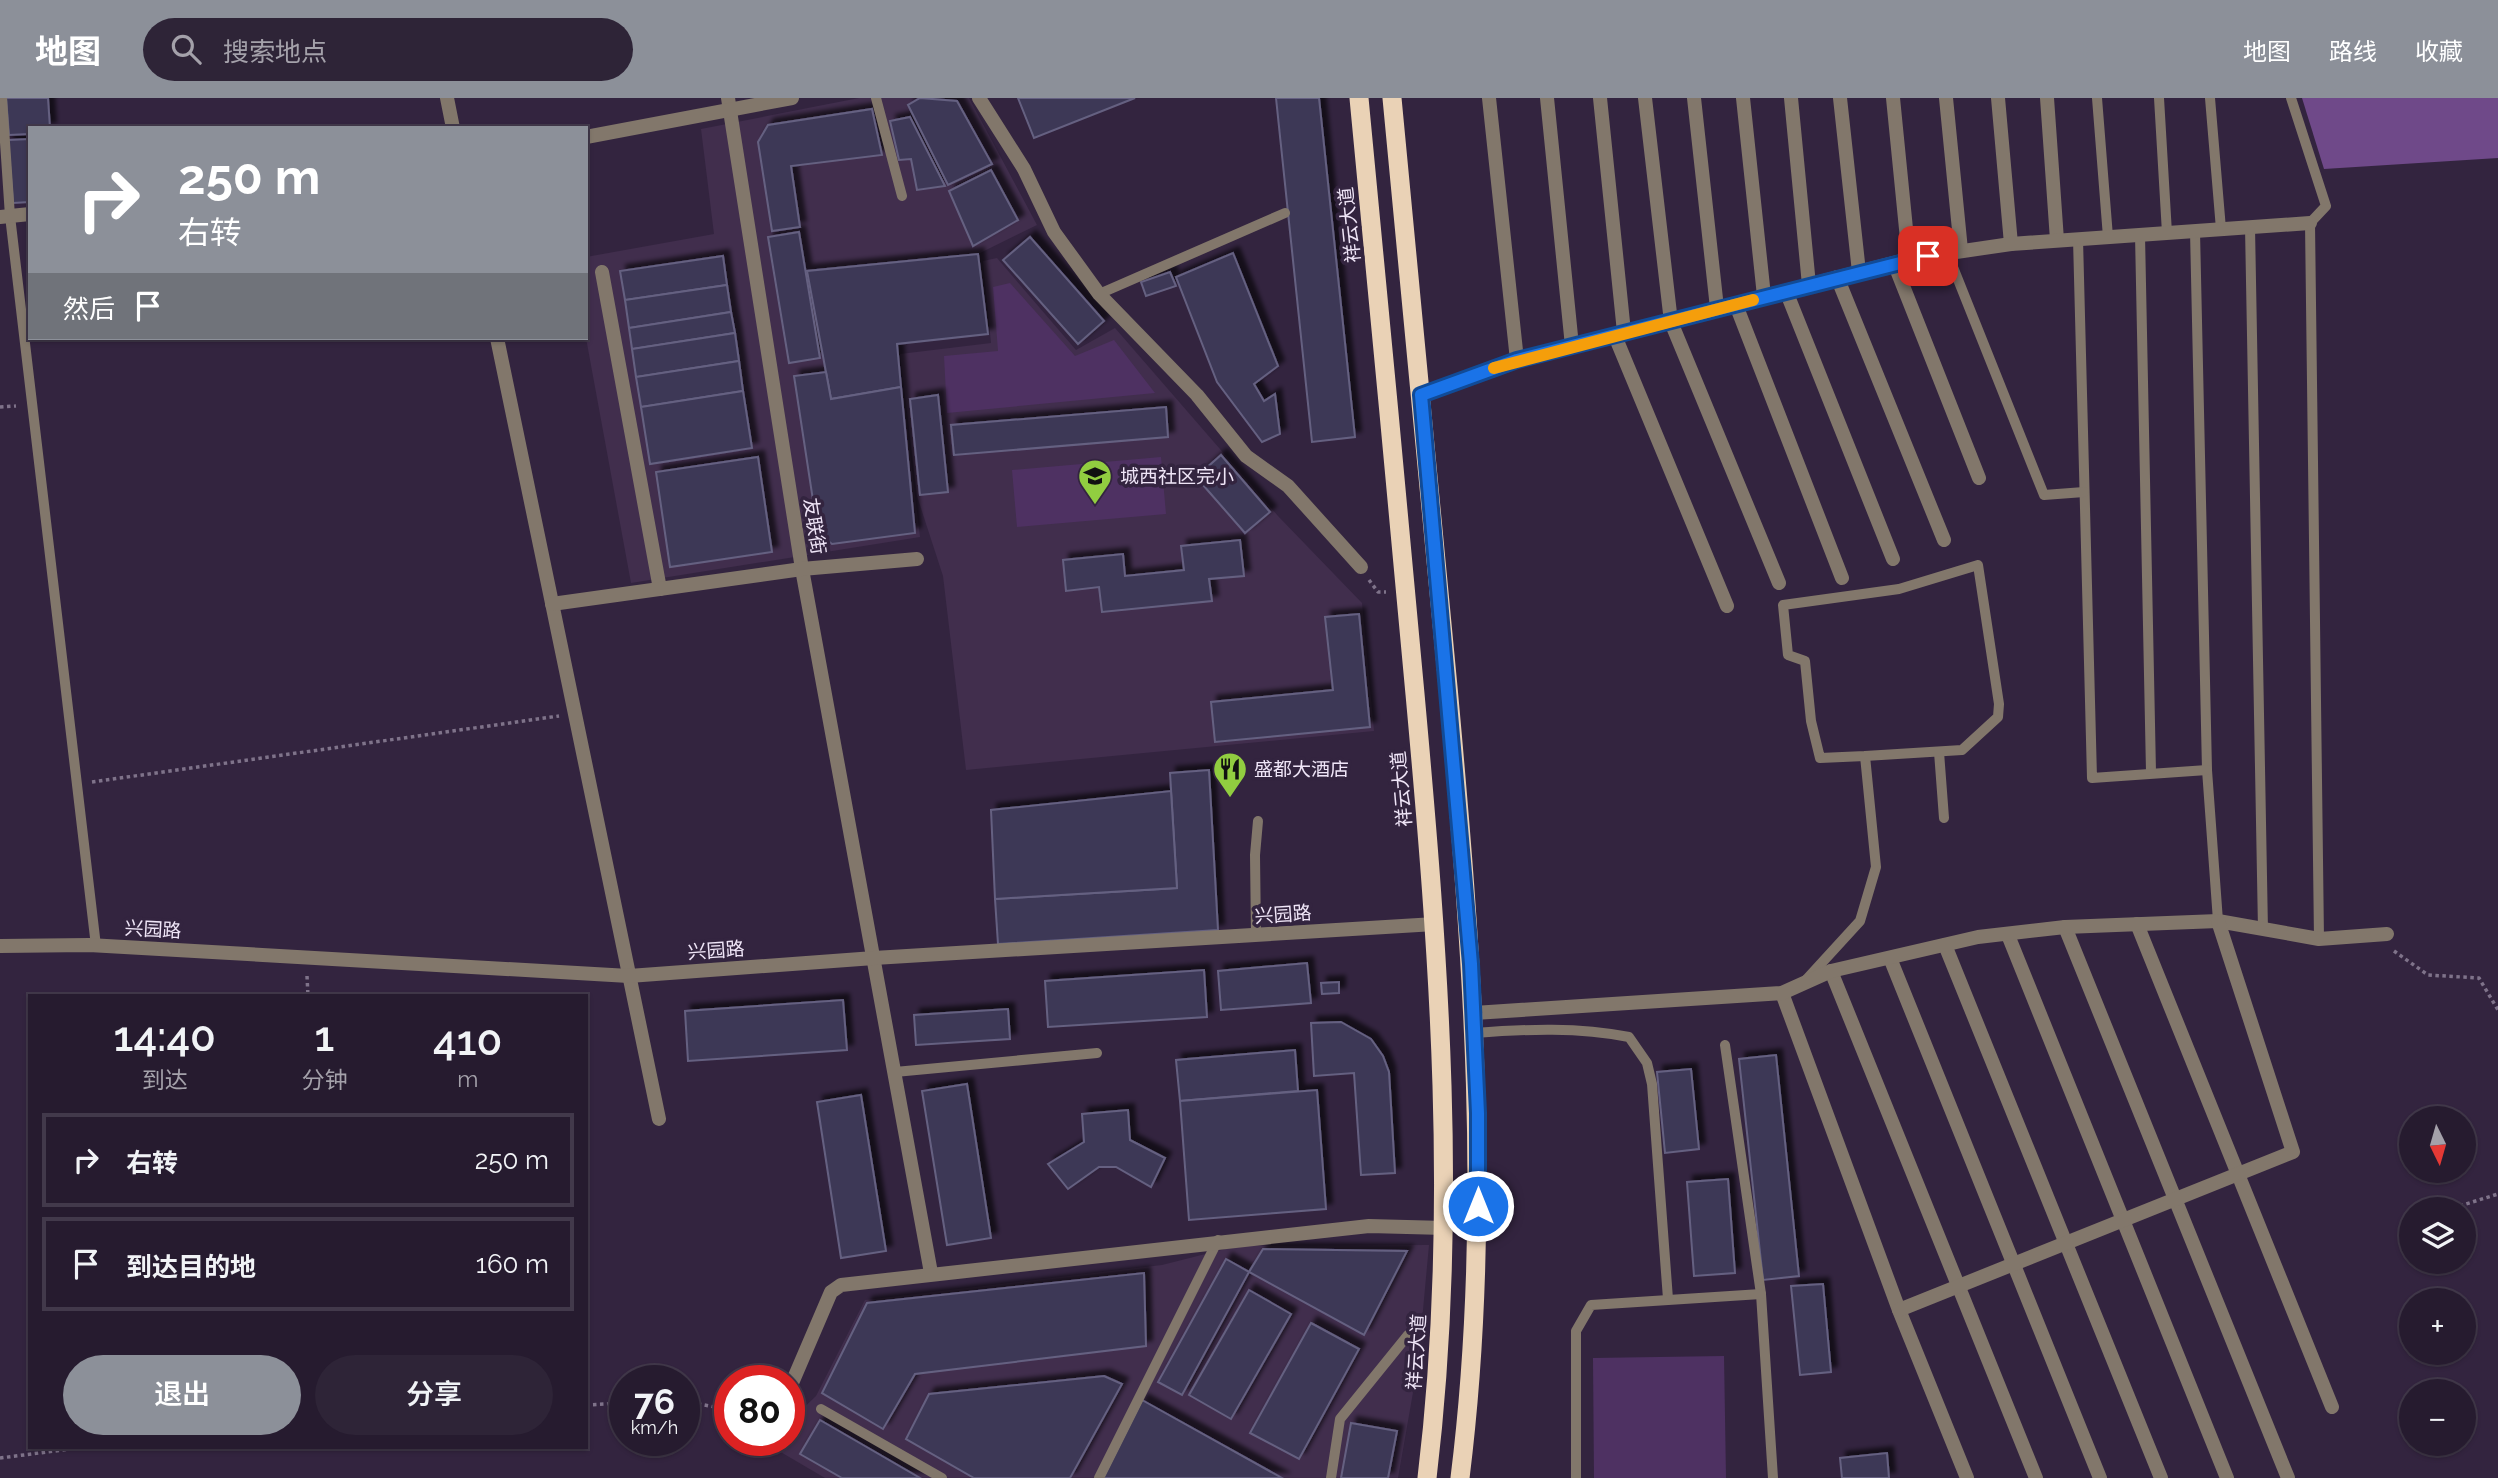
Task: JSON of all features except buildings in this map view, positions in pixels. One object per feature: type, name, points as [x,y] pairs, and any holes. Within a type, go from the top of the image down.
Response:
[{"type":"highway","name":"祥云大道","points":[[1359,98],[1436,924],[1446,1114],[1445,1228],[1437,1377],[1427,1478]]},
{"type":"highway","points":[[1392,98],[1421,395],[1475,1033],[1477,1247],[1460,1478]]},
{"type":"street","points":[[447,98],[453,126]]},
{"type":"street","points":[[588,137],[729,105],[792,98]]},
{"type":"street","points":[[979,98],[1024,169],[1054,232],[1099,294],[1197,395],[1246,456],[1288,486],[1361,567]]},
{"type":"street","points":[[1489,98],[1517,360]]},
{"type":"street","points":[[1547,98],[1572,346]]},
{"type":"street","points":[[1600,98],[1620,334],[1727,606]]},
{"type":"street","points":[[1645,98],[1671,322],[1779,583]]},
{"type":"street","points":[[1695,98],[1717,308]]},
{"type":"street","points":[[1743,98],[1764,296]]},
{"type":"street","points":[[1791,98],[1809,285]]},
{"type":"street","points":[[1840,98],[1858,272]]},
{"type":"street","points":[[1893,98],[1902,261],[1979,478]]},
{"type":"street","points":[[1946,98],[1954,251]]},
{"type":"street","points":[[1998,98],[2011,244]]},
{"type":"street","points":[[2046,98],[2057,240]]},
{"type":"street","name":"友联街","points":[[729,105],[802,569],[931,1273]]},
{"type":"street","points":[[5,216],[28,214]]},
{"type":"street","points":[[1421,395],[1517,360],[1902,261],[2011,244],[2309,223]]},
{"type":"street","points":[[602,272],[660,589]]},
{"type":"street","points":[[1836,277],[1944,540]]},
{"type":"street","points":[[1786,291],[1893,559]]},
{"type":"street","points":[[1736,305],[1842,578]]},
{"type":"street","points":[[496,340],[659,1119]]},
{"type":"street","points":[[552,604],[802,569],[916,559]]},
{"type":"street","points":[[1474,1013],[1782,993],[1831,971],[1978,937],[2065,927],[2218,921],[2319,939],[2387,934]]},
{"type":"street","points":[[1899,1310],[2293,1152],[2218,921]]},
{"type":"street","name":"兴园路","points":[[0,946],[96,946],[629,976],[874,957],[1436,924]]},
{"type":"street","points":[[2137,925],[2332,1407]]},
{"type":"street","points":[[2065,927],[2288,1478]]},
{"type":"street","points":[[2008,935],[2227,1478]]},
{"type":"street","points":[[1945,945],[2161,1478]]},
{"type":"street","points":[[1889,958],[2100,1478]]},
{"type":"street","points":[[1831,971],[2036,1478]]},
{"type":"street","points":[[1782,993],[1899,1310],[1967,1478]]},
{"type":"street","points":[[800,1365],[831,1292],[841,1285],[1219,1240],[1368,1226],[1445,1228]]},
{"type":"lane","points":[[2,98],[5,216],[78,784],[96,946]]},
{"type":"lane","points":[[876,98],[902,195]]},
{"type":"lane","points":[[2097,98],[2108,237]]},
{"type":"lane","points":[[2159,98],[2167,233]]},
{"type":"lane","points":[[2210,98],[2221,229]]},
{"type":"lane","points":[[2291,98],[2326,206],[2309,223],[2319,939]]},
{"type":"lane","points":[[1099,294],[1285,213]]},
{"type":"lane","points":[[2250,227],[2263,930]]},
{"type":"lane","points":[[2194,231],[2207,770],[2218,921]]},
{"type":"lane","points":[[2140,235],[2151,772]]},
{"type":"lane","points":[[2078,239],[2092,778],[2207,770]]},
{"type":"lane","points":[[1954,251],[2044,495],[2084,492]]},
{"type":"lane","points":[[1978,565],[1999,704],[1998,718],[1962,750],[1865,756],[1819,758],[1811,721],[1805,661],[1788,655],[1783,605],[1899,589],[1978,565]]},
{"type":"lane","points":[[1939,752],[1944,818]]},
{"type":"lane","points":[[1802,985],[1860,921],[1876,867],[1865,756]]},
{"type":"lane","points":[[1256,935],[1255,855],[1258,821]]},
{"type":"lane","points":[[1475,1033],[1543,1029],[1597,1030],[1629,1037],[1647,1063],[1652,1084],[1668,1299]]},
{"type":"lane","points":[[1725,1045],[1761,1294],[1773,1478]]},
{"type":"lane","points":[[895,1072],[1097,1053]]},
{"type":"lane","points":[[1099,1478],[1219,1240]]},
{"type":"lane","points":[[1577,1478],[1576,1331],[1591,1305],[1761,1294]]},
{"type":"lane","points":[[1331,1478],[1340,1419],[1408,1335]]},
{"type":"lane","points":[[821,1409],[942,1478]]},
{"type":"path","points":[[1361,567],[1378,592],[1406,591]]},
{"type":"path","points":[[78,784],[575,714]]},
{"type":"path","points":[[2387,934],[2391,948],[2420,971],[2437,976],[2479,978],[2498,1010]]},
{"type":"path","points":[[2476,1201],[2498,1194]]},
{"type":"path","points":[[588,1405],[609,1404]]},
{"type":"path","points":[[0,1458],[70,1449]]},
{"type":"shaded area","points":[[859,98],[969,98],[1037,225],[978,254],[988,334],[897,344],[920,537],[631,583],[586,340],[588,257],[714,234],[701,129]]},
{"type":"shaded area","points":[[2302,98],[2498,98],[2498,158],[2324,169]]},
{"type":"shaded area","name":"城西社区完小","points":[[997,258],[1076,350],[1115,328],[1278,516],[1362,603],[1374,731],[966,770],[943,576],[917,496],[900,354],[991,343],[983,261]]},
{"type":"shaded area","points":[[1010,283],[1075,356],[1114,340],[1155,393],[947,413],[944,356],[998,351],[993,287]]},
{"type":"shaded area","points":[[1161,457],[1166,514],[1017,527],[1012,470]]},
{"type":"shaded area","points":[[1429,1245],[1418,1364],[1398,1478],[825,1478],[787,1456],[805,1456],[805,1407],[816,1396],[865,1300],[1162,1265],[1237,1246]]},
{"type":"shaded area","points":[[1724,1356],[1726,1478],[1594,1478],[1593,1358]]},
{"type":"slow traffic","points":[[1494,368],[1753,300]]},
{"type":"place","name":"城西社区完小","points":[[1095,506]]},
{"type":"place","name":"盛都大酒店","points":[[1230,799]]},
{"type":"route","points":[[1478,1206],[1478,1113],[1471,964],[1421,395],[1517,360],[1836,277],[1928,256]]}]
